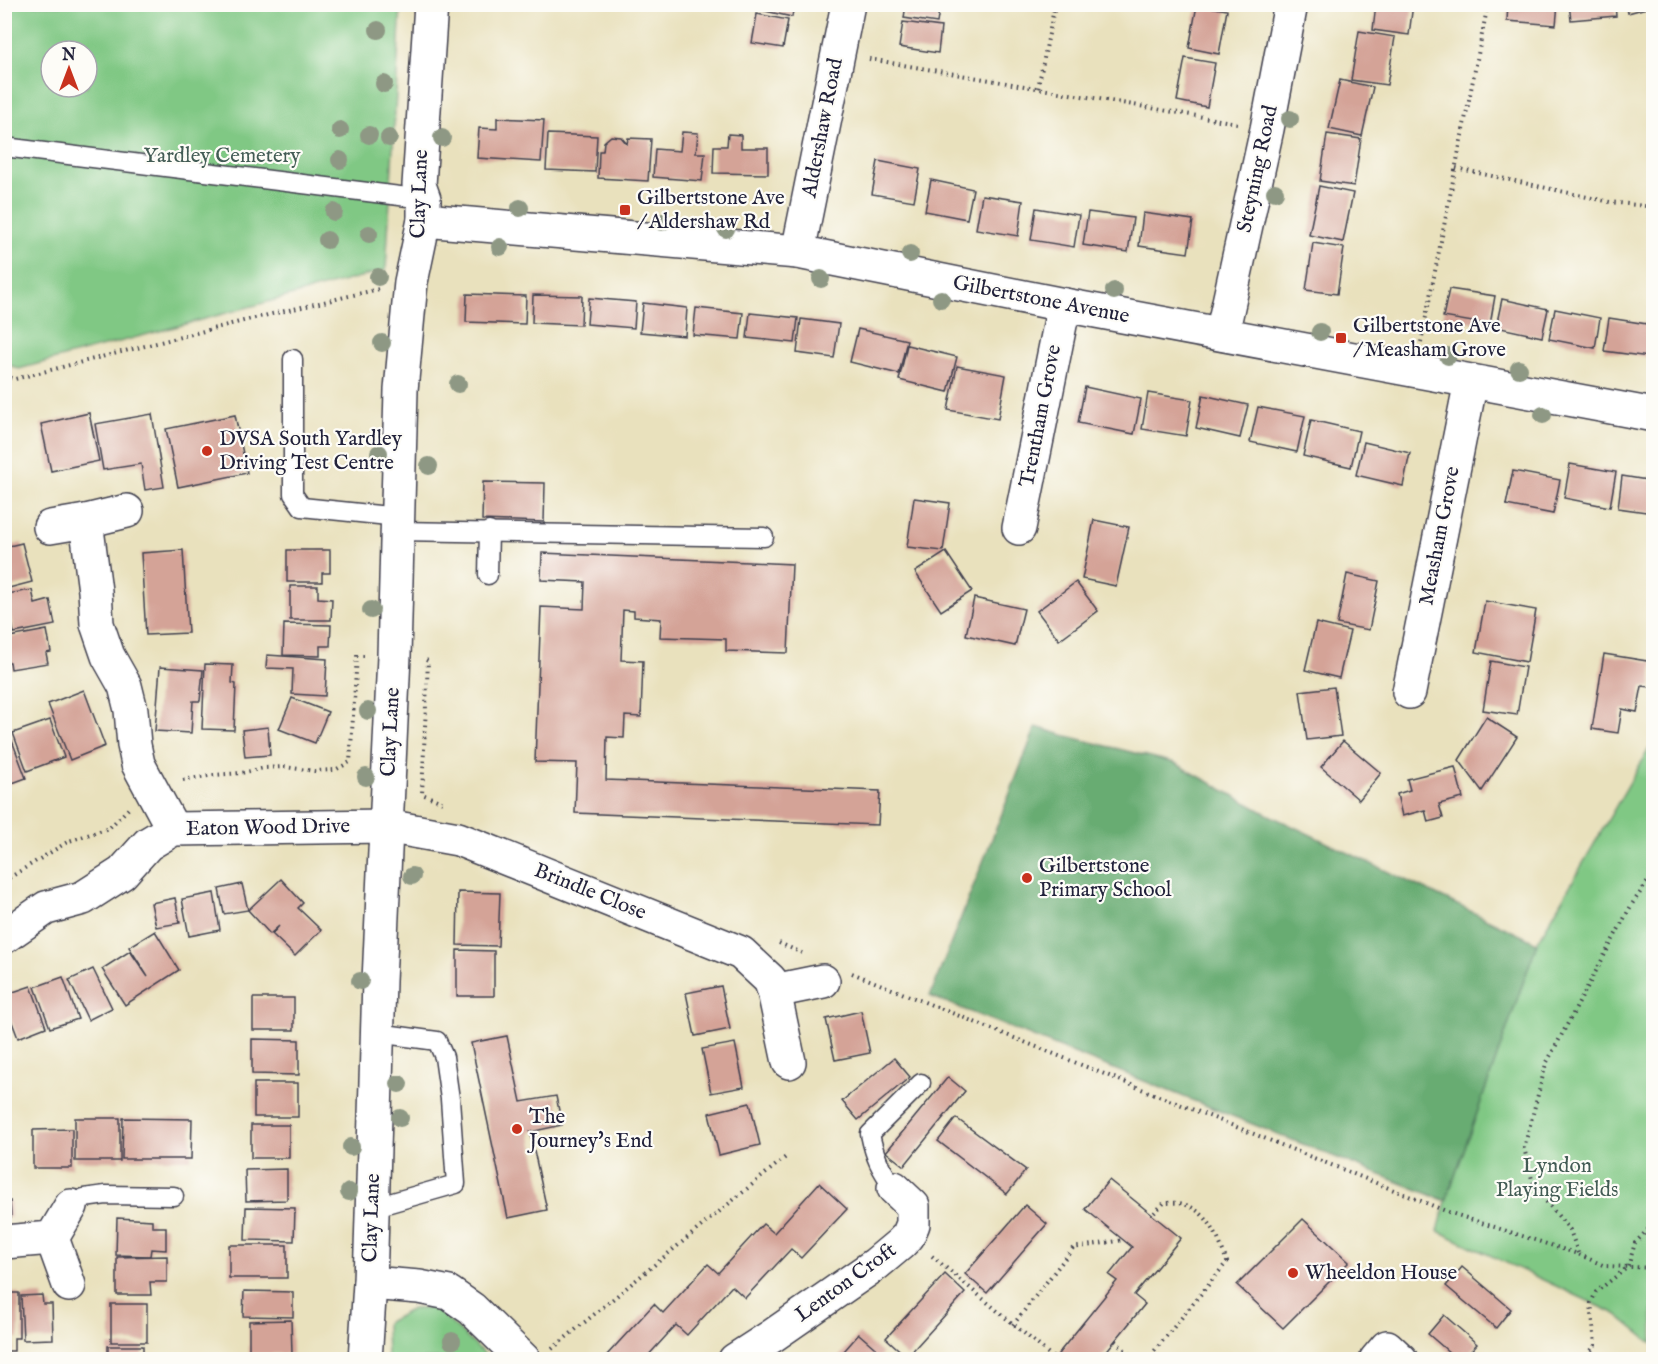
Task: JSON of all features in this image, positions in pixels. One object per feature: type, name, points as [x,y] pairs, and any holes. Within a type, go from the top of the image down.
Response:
[{"type":"street","name":"Clay Lane","points":[[431,4],[419,185],[424,210],[411,282],[401,390],[394,656],[377,1033],[370,1283],[418,1287],[449,1293],[536,1356]]},
{"type":"street","name":"Aldershaw Road","points":[[798,252],[848,4]]},
{"type":"street","name":"Steyning Road","points":[[1222,334],[1292,4]]},
{"type":"street","name":"Gilbertstone Avenue","points":[[424,210],[798,252],[1064,305],[1653,415]]},
{"type":"street","name":"Trentham Grove","points":[[1019,528],[1064,305]]},
{"type":"street","name":"Measham Grove","points":[[1409,692],[1471,381]]},
{"type":"street","points":[[50,527],[127,512]]},
{"type":"street","points":[[86,521],[97,624],[108,656],[125,686],[131,710],[138,764],[173,829]]},
{"type":"street","name":"Eaton Wood Drive","points":[[4,937],[46,908],[82,898],[122,873],[148,844],[173,829],[386,826]]},
{"type":"street","name":"Brindle Close","points":[[386,826],[458,839],[741,953],[770,980],[789,1062]]},
{"type":"street","points":[[774,991],[815,968]]},
{"type":"street","name":"Lenton Croft","points":[[735,1359],[876,1264],[908,1236],[913,1224],[913,1206],[894,1188]]},
{"type":"street","points":[[52,1238],[71,1206]]},
{"type":"street","points":[[4,1242],[52,1238]]},
{"type":"street","points":[[52,1238],[69,1285]]},
{"type":"street","points":[[365,1359],[370,1283]]},
{"type":"street","points":[[1376,1359],[1387,1347],[1401,1359]]},
{"type":"lane","points":[[4,147],[424,210]]},
{"type":"lane","points":[[293,359],[293,494],[302,507],[397,524],[489,531],[764,537]]},
{"type":"lane","points":[[488,575],[489,531]]},
{"type":"lane","points":[[372,1208],[456,1184],[447,1078],[444,1057],[437,1041],[377,1033]]},
{"type":"lane","points":[[894,1188],[880,1168],[870,1134],[921,1083]]},
{"type":"lane","points":[[71,1206],[84,1198],[106,1195],[174,1196]]},
{"type":"path","points":[[347,4],[354,4]]},
{"type":"path","points":[[1038,88],[1054,4]]},
{"type":"path","points":[[1415,370],[1488,4]]},
{"type":"path","points":[[838,53],[1267,129]]},
{"type":"path","points":[[1456,168],[1610,202],[1653,207]]},
{"type":"path","points":[[4,376],[15,379],[255,318],[411,282]]},
{"type":"path","points":[[350,762],[357,656],[394,656],[428,661],[422,794],[444,803]]},
{"type":"path","points":[[1578,1254],[1570,1230],[1534,1187],[1524,1148],[1546,1064],[1632,904],[1653,873]]},
{"type":"path","points":[[773,941],[815,968],[844,970],[1452,1213],[1578,1254],[1605,1266],[1653,1268]]},
{"type":"path","points":[[536,1356],[787,1156]]},
{"type":"path","points":[[1147,1359],[1227,1262],[1217,1234],[1203,1214],[1182,1203],[1164,1203],[1152,1215]]},
{"type":"path","points":[[1584,1359],[1595,1345],[1592,1303],[1596,1292],[1628,1267],[1635,1243],[1653,1223]]},
{"type":"path","points":[[908,1236],[1056,1359]]},
{"type":"path","points":[[1013,1325],[1073,1248],[1124,1240]]},
{"type":"path","points":[[1115,1341],[1136,1359]]},
{"type":"green space","name":"Yardley Cemetery","points":[[5,5],[401,5],[386,270],[19,369],[5,363]]},
{"type":"green space","points":[[1036,727],[1175,763],[1265,813],[1537,943],[1446,1201],[930,996]]},
{"type":"green space","name":"Lyndon Playing Fields","points":[[1653,742],[1653,1344],[1616,1314],[1438,1231],[1446,1201],[1537,943]]},
{"type":"green space","points":[[435,1308],[490,1359],[387,1359],[386,1323],[412,1309]]},
{"type":"building","points":[[757,4],[794,4],[792,17],[756,9]]},
{"type":"building","points":[[906,4],[940,4],[937,23],[904,18]]},
{"type":"building","points":[[1376,4],[1413,4],[1409,35],[1373,30]]},
{"type":"building","points":[[1508,4],[1558,4],[1556,25],[1507,21]]},
{"type":"building","points":[[1569,4],[1615,4],[1616,16],[1571,20]]},
{"type":"building","points":[[1626,4],[1654,4],[1654,6],[1628,13]]},
{"type":"building","points":[[1197,5],[1227,10],[1219,54],[1189,48]]},
{"type":"building","points":[[757,14],[788,20],[783,48],[752,43]]},
{"type":"building","points":[[903,22],[941,27],[938,53],[899,47]]},
{"type":"building","points":[[1359,31],[1395,37],[1387,85],[1351,80]]},
{"type":"building","points":[[1185,58],[1215,63],[1207,107],[1177,101]]},
{"type":"building","points":[[1340,80],[1373,87],[1362,136],[1329,129]]},
{"type":"building","points":[[497,118],[544,120],[541,162],[477,158],[479,128],[497,129]]},
{"type":"building","points":[[682,132],[698,133],[696,153],[705,153],[702,181],[653,177],[655,149],[680,151]]},
{"type":"building","points":[[548,134],[597,136],[595,172],[546,170]]},
{"type":"building","points":[[728,134],[741,135],[741,148],[768,148],[768,174],[713,173],[714,146],[727,146]]},
{"type":"building","points":[[1327,134],[1361,139],[1354,186],[1320,181]]},
{"type":"building","points":[[611,136],[621,137],[627,144],[628,138],[651,139],[648,181],[598,178],[599,151],[603,151],[604,142]]},
{"type":"building","points":[[878,161],[920,169],[914,201],[872,194]]},
{"type":"building","points":[[931,180],[973,189],[967,219],[925,211]]},
{"type":"building","points":[[1319,186],[1353,193],[1343,242],[1309,235]]},
{"type":"building","points":[[982,195],[1023,201],[1018,236],[976,229]]},
{"type":"building","points":[[1036,208],[1079,215],[1074,247],[1031,240]]},
{"type":"building","points":[[1088,212],[1133,218],[1128,252],[1083,245]]},
{"type":"building","points":[[1143,213],[1193,220],[1188,253],[1139,246]]},
{"type":"building","points":[[1313,243],[1344,248],[1337,294],[1306,290]]},
{"type":"building","points":[[1449,289],[1495,296],[1490,325],[1443,317]]},
{"type":"building","points":[[467,294],[526,296],[525,324],[466,322]]},
{"type":"building","points":[[533,295],[582,296],[581,325],[532,323]]},
{"type":"building","points":[[589,298],[636,302],[634,328],[587,324]]},
{"type":"building","points":[[1502,299],[1548,309],[1542,337],[1496,327]]},
{"type":"building","points":[[643,303],[687,308],[685,336],[640,332]]},
{"type":"building","points":[[696,308],[743,313],[740,339],[693,335]]},
{"type":"building","points":[[1555,309],[1600,318],[1595,348],[1549,339]]},
{"type":"building","points":[[750,313],[798,318],[795,343],[747,338]]},
{"type":"building","points":[[1609,318],[1653,325],[1649,357],[1604,351]]},
{"type":"building","points":[[801,319],[839,324],[834,358],[797,353]]},
{"type":"building","points":[[858,329],[907,340],[899,374],[850,362]]},
{"type":"building","points":[[907,345],[957,357],[948,392],[899,380]]},
{"type":"building","points":[[957,366],[1006,375],[998,419],[948,410]]},
{"type":"building","points":[[1085,387],[1141,399],[1134,434],[1078,423]]},
{"type":"building","points":[[1148,393],[1192,400],[1186,436],[1142,429]]},
{"type":"building","points":[[1203,395],[1248,405],[1240,438],[1196,428]]},
{"type":"building","points":[[1258,407],[1305,416],[1297,452],[1250,442]]},
{"type":"building","points":[[89,413],[99,461],[51,471],[41,424]]},
{"type":"building","points":[[152,414],[164,487],[145,490],[141,464],[103,470],[95,424]]},
{"type":"building","name":"DVSA South Yardley Driving Test Centre","points":[[235,415],[247,473],[178,487],[166,429]]},
{"type":"building","points":[[1311,420],[1359,431],[1351,467],[1303,456]]},
{"type":"building","points":[[1364,442],[1410,453],[1403,486],[1356,475]]},
{"type":"building","points":[[1570,464],[1616,472],[1610,507],[1564,498]]},
{"type":"building","points":[[1513,471],[1560,480],[1553,514],[1506,505]]},
{"type":"building","points":[[1622,476],[1653,481],[1653,513],[1618,508]]},
{"type":"building","points":[[483,482],[545,483],[544,522],[482,520]]},
{"type":"building","points":[[914,498],[950,503],[943,551],[907,547]]},
{"type":"building","points":[[1094,520],[1129,527],[1116,586],[1082,579]]},
{"type":"building","points":[[22,543],[32,582],[5,589],[5,547]]},
{"type":"building","points":[[183,550],[188,633],[146,635],[141,553]]},
{"type":"building","points":[[287,550],[330,550],[330,573],[322,573],[322,582],[287,582]]},
{"type":"building","points":[[946,552],[972,591],[941,611],[915,572]]},
{"type":"building","points":[[542,553],[792,564],[788,653],[726,651],[726,639],[660,637],[661,619],[634,617],[634,611],[623,610],[621,660],[643,661],[641,717],[625,716],[624,738],[607,737],[606,780],[880,791],[878,825],[575,813],[577,763],[535,762],[541,607],[584,609],[585,582],[541,580]]},
{"type":"building","points":[[1347,574],[1379,581],[1369,630],[1337,624]]},
{"type":"building","points":[[1076,582],[1098,611],[1059,640],[1037,611]]},
{"type":"building","points":[[290,586],[318,586],[318,598],[332,599],[331,620],[290,620]]},
{"type":"building","points":[[32,590],[35,604],[50,600],[55,625],[14,633],[6,594]]},
{"type":"building","points":[[974,598],[1024,609],[1015,646],[966,635]]},
{"type":"building","points":[[1485,601],[1536,610],[1527,662],[1476,652]]},
{"type":"building","points":[[1316,623],[1350,631],[1339,678],[1305,670]]},
{"type":"building","points":[[284,624],[331,625],[330,646],[320,646],[320,656],[283,655]]},
{"type":"building","points":[[47,630],[51,652],[46,653],[48,663],[11,669],[10,662],[4,662],[4,638]]},
{"type":"building","points":[[1604,654],[1653,662],[1651,687],[1642,686],[1637,712],[1622,709],[1618,733],[1592,729]]},
{"type":"building","points":[[267,655],[327,659],[325,696],[292,694],[293,669],[266,668]]},
{"type":"building","points":[[1491,661],[1525,667],[1517,715],[1483,710]]},
{"type":"building","points":[[205,664],[233,665],[232,683],[236,684],[234,730],[202,729]]},
{"type":"building","points":[[160,667],[203,670],[200,701],[193,701],[191,733],[155,731]]},
{"type":"building","points":[[1334,687],[1341,736],[1307,740],[1300,691]]},
{"type":"building","points":[[84,690],[105,746],[70,760],[48,704]]},
{"type":"building","points":[[292,698],[328,712],[315,743],[279,729]]},
{"type":"building","points":[[1486,717],[1517,737],[1482,791],[1459,760]]},
{"type":"building","points":[[50,720],[64,757],[27,771],[13,733]]},
{"type":"building","points":[[268,727],[270,755],[245,757],[242,730]]},
{"type":"building","points":[[11,738],[26,778],[7,785],[4,776],[4,740]]},
{"type":"building","points":[[1343,741],[1381,773],[1359,800],[1321,767]]},
{"type":"building","points":[[1455,767],[1463,798],[1439,804],[1443,818],[1428,822],[1425,810],[1402,816],[1397,794],[1410,790],[1407,779]]},
{"type":"building","points":[[281,879],[303,903],[298,908],[321,930],[295,956],[272,934],[279,926],[270,934],[248,910]]},
{"type":"building","points":[[242,884],[248,910],[224,914],[219,889]]},
{"type":"building","points":[[458,892],[500,893],[498,946],[457,945]]},
{"type":"building","points":[[214,893],[220,930],[189,936],[182,899]]},
{"type":"building","points":[[175,898],[180,923],[156,927],[151,903]]},
{"type":"building","points":[[155,931],[179,970],[125,1005],[102,969],[130,951],[148,977],[129,947]]},
{"type":"building","points":[[457,950],[494,951],[494,996],[457,996]]},
{"type":"building","points":[[93,969],[112,1008],[88,1020],[69,980]]},
{"type":"building","points":[[63,977],[78,1019],[50,1028],[35,987]]},
{"type":"building","points":[[31,986],[46,1027],[18,1038],[4,1001],[4,995]]},
{"type":"building","points":[[721,986],[730,1029],[695,1036],[686,993]]},
{"type":"building","points":[[253,998],[294,998],[294,1030],[253,1030]]},
{"type":"building","points":[[861,1011],[870,1053],[835,1060],[826,1019]]},
{"type":"building","name":"The Journey's End","points":[[507,1036],[521,1102],[556,1096],[562,1125],[530,1132],[547,1210],[508,1218],[471,1043]]},
{"type":"building","points":[[252,1039],[299,1040],[299,1075],[252,1074]]},
{"type":"building","points":[[735,1043],[744,1087],[711,1093],[702,1049]]},
{"type":"building","points":[[894,1058],[910,1077],[858,1120],[842,1101]]},
{"type":"building","points":[[948,1077],[965,1091],[904,1166],[886,1152]]},
{"type":"building","points":[[254,1083],[298,1083],[298,1117],[254,1117]]},
{"type":"building","points":[[750,1103],[760,1145],[719,1155],[709,1113]]},
{"type":"building","points":[[75,1118],[120,1118],[120,1161],[75,1161]]},
{"type":"building","points":[[123,1118],[192,1119],[191,1159],[122,1159]]},
{"type":"building","points":[[956,1118],[1026,1170],[1007,1194],[938,1141]]},
{"type":"building","points":[[251,1125],[289,1125],[289,1158],[251,1158]]},
{"type":"building","points":[[72,1129],[72,1168],[33,1168],[33,1130]]},
{"type":"building","points":[[287,1169],[287,1200],[246,1201],[245,1170]]},
{"type":"building","points":[[1109,1180],[1181,1238],[1134,1295],[1145,1304],[1100,1359],[1064,1359],[1058,1354],[1117,1281],[1109,1275],[1132,1247],[1085,1209]]},
{"type":"building","points":[[819,1183],[847,1209],[801,1258],[791,1249],[745,1298],[732,1286],[687,1335],[676,1325],[645,1359],[609,1359],[606,1356],[654,1304],[663,1313],[708,1264],[718,1273],[763,1224],[774,1233]]},
{"type":"building","points":[[10,1201],[11,1217],[4,1218],[4,1202]]},
{"type":"building","points":[[1025,1205],[1047,1224],[987,1293],[965,1274]]},
{"type":"building","points":[[246,1207],[295,1208],[294,1241],[245,1240]]},
{"type":"building","points":[[117,1218],[152,1220],[152,1227],[166,1227],[166,1250],[151,1249],[150,1256],[116,1255]]},
{"type":"building","name":"Wheeldon House","points":[[1303,1219],[1349,1262],[1283,1328],[1237,1285]]},
{"type":"building","points":[[229,1245],[287,1245],[287,1278],[229,1278]]},
{"type":"building","points":[[167,1256],[167,1282],[150,1282],[151,1295],[117,1295],[117,1257]]},
{"type":"building","points":[[1462,1267],[1511,1309],[1496,1328],[1446,1286]]},
{"type":"building","points":[[945,1274],[965,1293],[907,1357],[886,1338]]},
{"type":"building","points":[[244,1291],[293,1292],[293,1317],[243,1316]]},
{"type":"building","points":[[4,1293],[19,1293],[19,1338],[14,1338],[14,1351],[4,1351]]},
{"type":"building","points":[[42,1295],[43,1304],[52,1304],[53,1339],[23,1340],[21,1296]]},
{"type":"building","points":[[111,1304],[147,1304],[147,1342],[111,1342]]},
{"type":"building","points":[[1444,1315],[1477,1344],[1463,1359],[1457,1359],[1428,1334]]},
{"type":"building","points":[[291,1320],[292,1354],[249,1354],[249,1321]]},
{"type":"building","points":[[859,1334],[882,1354],[877,1359],[837,1359]]},
{"type":"building","points":[[108,1346],[143,1346],[143,1359],[108,1359]]},
{"type":"place","name":"Gilbertstone Ave / Aldershaw Rd","points":[[625,210]]},
{"type":"place","name":"Gilbertstone Ave / Measham Grove","points":[[1341,338]]},
{"type":"place","name":"DVSA South Yardley Driving Test Centre","points":[[207,451]]},
{"type":"place","name":"Gilbertstone Primary School","points":[[1027,878]]},
{"type":"place","name":"The Journey's End","points":[[517,1129]]},
{"type":"place","name":"Wheeldon House","points":[[1293,1273]]}]
